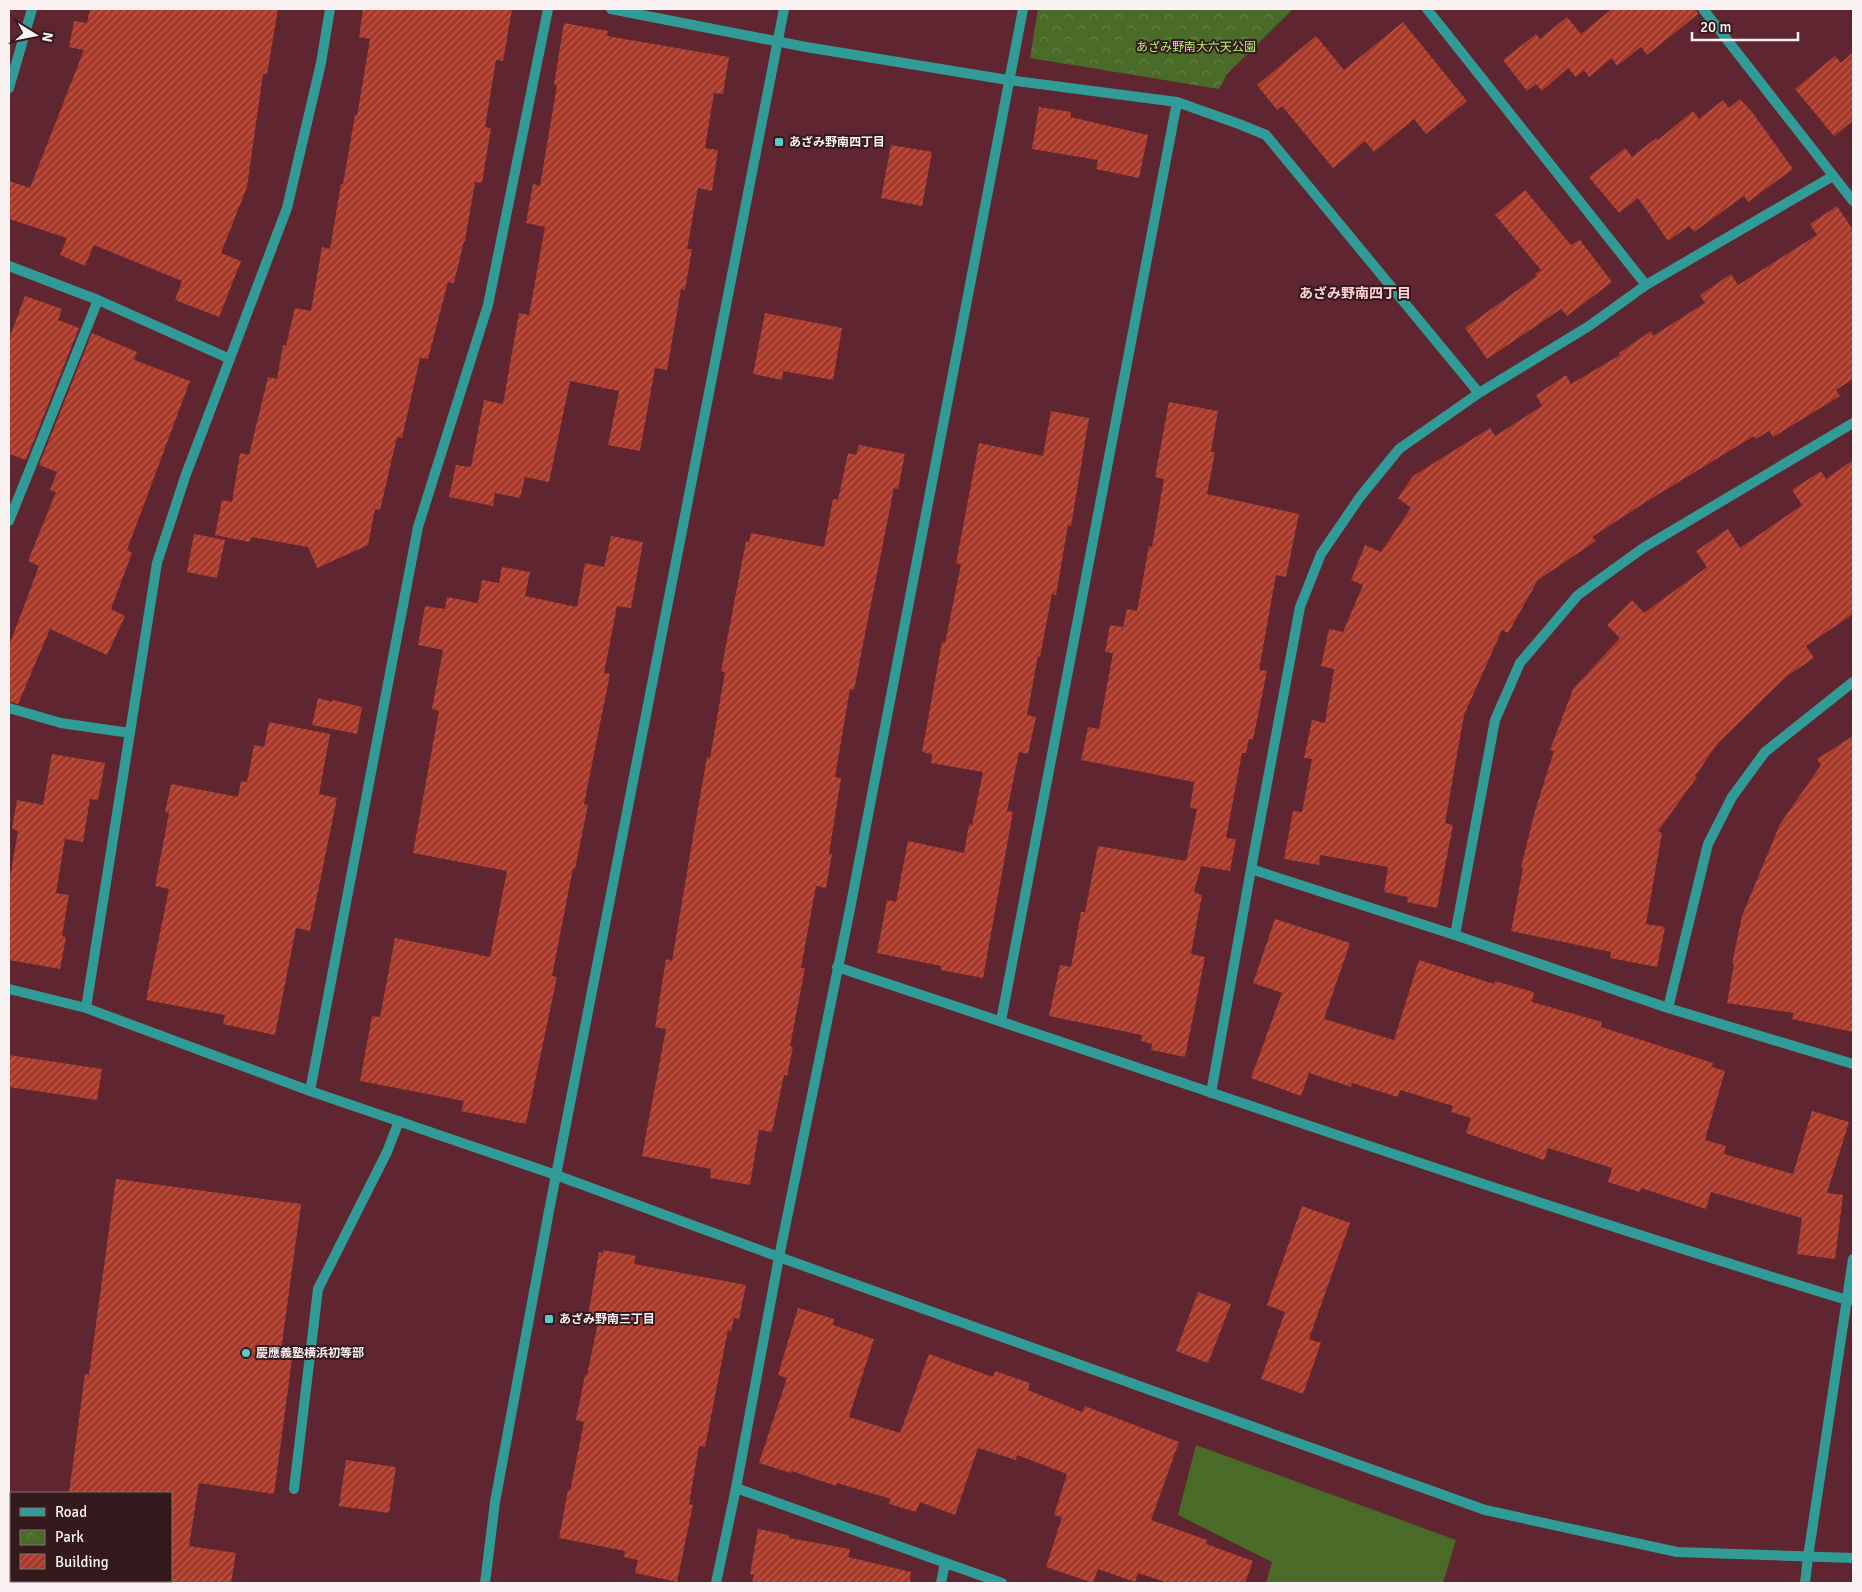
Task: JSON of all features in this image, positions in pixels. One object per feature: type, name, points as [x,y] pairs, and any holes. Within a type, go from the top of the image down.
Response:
[{"type":"street","points":[[9,88],[32,9]]},
{"type":"street","points":[[86,1008],[157,563],[185,477],[287,208],[321,63],[330,9]]},
{"type":"street","points":[[310,1091],[418,527],[488,305],[548,9]]},
{"type":"street","points":[[611,9],[778,42],[1008,80],[1177,102],[1239,124],[1266,136],[1480,392]]},
{"type":"street","points":[[485,1583],[495,1502],[556,1175],[784,9]]},
{"type":"street","points":[[716,1583],[736,1488],[779,1257],[852,900],[1023,9]]},
{"type":"street","points":[[1427,9],[1646,285]]},
{"type":"street","points":[[1703,9],[1853,201]]},
{"type":"street","points":[[1001,1021],[1177,102]]},
{"type":"street","points":[[1211,1093],[1300,607],[1321,554],[1360,498],[1399,449],[1480,392],[1589,326],[1646,285],[1833,176]]},
{"type":"street","points":[[9,266],[98,300],[230,358]]},
{"type":"street","points":[[9,521],[98,300]]},
{"type":"street","points":[[1455,935],[1495,720],[1520,663],[1578,595],[1643,548],[1853,423]]},
{"type":"street","points":[[1668,1008],[1708,844],[1732,796],[1765,752],[1853,682]]},
{"type":"street","points":[[9,708],[61,723],[130,733]]},
{"type":"street","points":[[1251,869],[1455,935],[1668,1008],[1853,1064]]},
{"type":"street","points":[[837,967],[1709,1258],[1850,1300]]},
{"type":"street","points":[[9,990],[86,1008],[310,1091],[556,1175],[1485,1510],[1677,1552],[1853,1558]]},
{"type":"street","points":[[294,1489],[318,1289],[387,1152],[399,1122]]},
{"type":"street","points":[[1805,1583],[1850,1300],[1853,1259]]},
{"type":"street","points":[[736,1488],[1002,1583]]},
{"type":"street","points":[[941,1583],[945,1563]]},
{"type":"green space","name":"あざみ野南大六天公園","points":[[1038,9],[1293,9],[1227,74],[1219,89],[1030,58]]},
{"type":"green space","points":[[1196,1445],[1456,1540],[1443,1583],[1266,1583],[1272,1562],[1178,1515]]},
{"type":"building","points":[[90,9],[278,9],[267,74],[263,74],[247,187],[221,253],[241,261],[219,317],[175,300],[182,281],[94,245],[85,266],[60,255],[67,238],[9,219],[9,181],[30,188],[84,50],[69,47],[74,21],[87,23]]},
{"type":"building","points":[[363,9],[512,9],[503,61],[496,60],[485,127],[491,128],[482,183],[475,182],[465,241],[454,283],[448,282],[428,359],[420,358],[402,438],[397,437],[380,510],[375,509],[368,545],[317,568],[308,547],[251,537],[250,542],[215,535],[222,500],[232,502],[240,453],[249,455],[268,377],[277,379],[283,345],[286,346],[295,308],[311,311],[322,247],[330,249],[355,115],[357,116],[370,39],[359,37]]},
{"type":"building","points":[[1612,9],[1696,9],[1698,14],[1647,55],[1641,47],[1617,66],[1612,58],[1589,77],[1584,70],[1576,77],[1568,68],[1542,91],[1536,84],[1527,91],[1503,60],[1536,34],[1540,39],[1567,17],[1581,34]]},
{"type":"building","points":[[1403,22],[1467,101],[1426,134],[1414,119],[1374,152],[1365,141],[1333,168],[1282,106],[1277,110],[1257,85],[1316,36],[1344,70]]},
{"type":"building","points":[[564,23],[608,31],[607,36],[729,57],[723,94],[714,93],[705,148],[718,150],[712,191],[698,188],[687,249],[692,249],[685,290],[681,289],[667,370],[655,368],[640,451],[608,445],[619,391],[570,381],[549,482],[525,477],[520,498],[495,493],[493,506],[449,497],[456,465],[471,467],[484,400],[503,404],[519,313],[529,315],[545,227],[526,223],[533,184],[540,186],[557,85],[554,85]]},
{"type":"building","points":[[1853,52],[1853,121],[1834,136],[1795,89],[1835,56],[1841,63]]},
{"type":"building","points":[[1740,99],[1752,112],[1793,169],[1748,202],[1744,196],[1694,232],[1689,226],[1668,241],[1638,198],[1619,213],[1589,177],[1625,148],[1632,157],[1656,138],[1658,140],[1693,111],[1699,119],[1723,100],[1729,108]]},
{"type":"building","points":[[1039,107],[1071,112],[1070,117],[1148,135],[1139,178],[1096,169],[1098,160],[1032,149]]},
{"type":"building","points":[[891,145],[932,152],[922,206],[881,198]]},
{"type":"building","points":[[1525,190],[1571,245],[1580,240],[1612,282],[1567,316],[1561,309],[1487,359],[1465,328],[1537,276],[1535,274],[1541,270],[1495,215]]},
{"type":"building","points":[[1837,206],[1853,230],[1853,379],[1836,390],[1840,396],[1773,437],[1769,431],[1756,439],[1754,436],[1649,500],[1592,537],[1596,541],[1538,580],[1508,633],[1502,630],[1464,715],[1445,823],[1453,825],[1437,908],[1407,902],[1408,897],[1384,892],[1388,867],[1320,855],[1319,865],[1284,859],[1293,811],[1302,812],[1312,759],[1304,758],[1312,720],[1325,723],[1334,669],[1321,666],[1329,629],[1343,632],[1363,585],[1351,580],[1365,545],[1381,552],[1411,508],[1398,498],[1413,476],[1490,428],[1495,436],[1542,406],[1536,395],[1566,375],[1571,384],[1620,355],[1619,353],[1651,331],[1653,336],[1705,303],[1700,295],[1731,274],[1738,285],[1817,235],[1810,224]]},
{"type":"building","points":[[25,296],[62,309],[58,320],[79,328],[26,460],[9,454],[9,339]]},
{"type":"building","points":[[765,313],[842,328],[833,380],[783,371],[782,380],[753,374]]},
{"type":"building","points":[[92,333],[137,352],[134,360],[190,381],[127,550],[132,553],[111,609],[125,616],[107,655],[50,629],[18,704],[9,701],[9,646],[39,566],[28,561],[56,492],[50,490],[57,472],[39,465]]},
{"type":"building","points":[[1169,402],[1218,411],[1211,452],[1215,452],[1207,494],[1299,514],[1286,577],[1276,575],[1259,670],[1267,671],[1253,740],[1249,739],[1246,753],[1242,753],[1226,838],[1236,839],[1230,871],[1201,866],[1194,892],[1202,895],[1191,954],[1205,957],[1185,1057],[1151,1050],[1152,1044],[1141,1041],[1142,1035],[1049,1016],[1060,965],[1071,967],[1081,912],[1085,912],[1098,846],[1186,861],[1197,809],[1190,808],[1194,782],[1081,760],[1088,727],[1099,729],[1113,653],[1105,652],[1110,625],[1123,627],[1127,609],[1137,611],[1149,546],[1152,547],[1164,479],[1155,477]]},
{"type":"building","points":[[1051,411],[1089,418],[1071,526],[1068,525],[1056,595],[1052,594],[1027,715],[1036,717],[1028,754],[1019,752],[1007,811],[1013,812],[983,978],[941,970],[941,966],[877,953],[887,900],[896,902],[908,841],[964,853],[969,824],[972,825],[983,772],[931,763],[932,754],[922,752],[942,642],[945,643],[961,564],[956,563],[979,443],[1043,456]]},
{"type":"building","points":[[859,445],[905,454],[898,489],[894,488],[854,690],[850,689],[835,777],[841,778],[829,854],[832,854],[826,888],[816,886],[801,968],[805,968],[790,1046],[793,1047],[787,1076],[784,1075],[772,1132],[759,1130],[750,1185],[710,1178],[711,1169],[642,1156],[666,1029],[655,1027],[666,959],[672,961],[707,757],[710,758],[725,672],[721,671],[746,541],[749,542],[751,533],[824,547],[833,499],[838,500],[848,453],[856,455]]},
{"type":"building","points":[[1853,460],[1853,614],[1806,646],[1814,658],[1787,676],[1718,743],[1695,776],[1697,777],[1658,831],[1662,833],[1646,924],[1665,927],[1657,967],[1610,958],[1611,952],[1511,931],[1523,868],[1521,867],[1535,811],[1554,751],[1550,750],[1573,689],[1620,638],[1607,625],[1632,600],[1644,613],[1707,567],[1696,551],[1728,529],[1740,548],[1802,505],[1792,490],[1821,471],[1826,479]]},
{"type":"building","points":[[194,534],[225,540],[217,578],[187,572]]},
{"type":"building","points":[[611,536],[643,542],[631,608],[617,606],[604,673],[610,674],[584,804],[588,805],[575,869],[573,868],[552,976],[557,977],[526,1124],[461,1111],[464,1101],[360,1081],[372,1016],[380,1017],[395,938],[490,957],[507,871],[413,853],[439,711],[432,709],[443,650],[418,645],[425,606],[445,609],[447,597],[478,603],[482,580],[499,583],[502,567],[530,572],[525,596],[577,607],[585,563],[604,567]]},
{"type":"building","points":[[318,698],[362,707],[357,734],[312,725]]},
{"type":"building","points":[[269,722],[330,734],[319,794],[337,798],[310,931],[296,928],[275,1035],[223,1024],[225,1015],[146,1000],[169,889],[155,886],[169,813],[165,812],[171,784],[238,797],[241,781],[247,782],[254,745],[264,747]]},
{"type":"building","points":[[1853,736],[1853,1032],[1792,1019],[1794,1013],[1727,1003],[1734,964],[1732,964],[1742,916],[1780,824],[1821,765],[1817,759]]},
{"type":"building","points":[[52,754],[105,763],[98,800],[90,799],[83,842],[65,839],[56,893],[69,895],[62,936],[66,937],[60,969],[9,960],[9,883],[18,831],[12,829],[17,800],[43,805]]},
{"type":"building","points":[[1275,919],[1350,943],[1324,1019],[1394,1040],[1419,960],[1494,984],[1495,981],[1534,992],[1532,1002],[1602,1022],[1601,1027],[1713,1063],[1712,1067],[1725,1071],[1705,1140],[1726,1146],[1724,1154],[1793,1174],[1812,1111],[1849,1122],[1827,1193],[1843,1195],[1835,1259],[1797,1254],[1802,1218],[1711,1192],[1706,1209],[1641,1188],[1640,1192],[1608,1182],[1612,1168],[1548,1148],[1544,1160],[1466,1133],[1471,1118],[1451,1112],[1453,1106],[1400,1090],[1398,1097],[1352,1083],[1351,1087],[1309,1073],[1301,1096],[1251,1078],[1282,993],[1253,983]]},
{"type":"building","points":[[9,1055],[102,1069],[97,1100],[9,1087]]},
{"type":"building","points":[[116,1179],[301,1204],[280,1358],[292,1359],[274,1494],[199,1483],[189,1546],[236,1553],[231,1583],[171,1583],[172,1492],[69,1492],[85,1374],[89,1375]]},
{"type":"building","points":[[1302,1206],[1350,1223],[1309,1339],[1321,1343],[1303,1394],[1261,1379],[1285,1312],[1267,1305]]},
{"type":"building","points":[[603,1250],[636,1256],[634,1264],[746,1285],[739,1319],[734,1318],[731,1331],[728,1330],[705,1447],[699,1446],[689,1504],[693,1505],[677,1582],[635,1573],[638,1560],[624,1557],[625,1551],[559,1538],[584,1422],[576,1420],[599,1318],[588,1316],[599,1252],[603,1253]]},
{"type":"building","points":[[1198,1292],[1231,1304],[1208,1363],[1176,1351]]},
{"type":"building","points":[[798,1308],[834,1319],[833,1325],[874,1339],[849,1417],[900,1433],[929,1354],[993,1377],[995,1371],[1030,1383],[1028,1390],[1082,1412],[1085,1406],[1179,1442],[1151,1520],[1207,1540],[1206,1544],[1253,1561],[1245,1583],[1168,1583],[1138,1573],[1135,1582],[1098,1569],[1093,1583],[1046,1567],[1062,1517],[1054,1515],[1067,1474],[1017,1455],[1016,1460],[978,1448],[955,1515],[920,1502],[916,1512],[889,1504],[891,1499],[837,1483],[836,1486],[792,1471],[791,1473],[759,1463],[787,1378],[778,1375]]},
{"type":"building","points":[[346,1460],[396,1467],[389,1513],[339,1506]]},
{"type":"building","points":[[758,1529],[789,1535],[789,1538],[850,1549],[848,1557],[911,1572],[910,1583],[752,1583],[754,1575],[750,1574]]},
{"type":"place","name":"あざみ野南四丁目","points":[[779,142]]},
{"type":"place","name":"あざみ野南三丁目","points":[[549,1319]]},
{"type":"place","name":"慶應義塾横浜初等部","points":[[246,1353]]},
{"type":"district","name":"あざみ野南四丁目","points":[[1355,293]]}]
